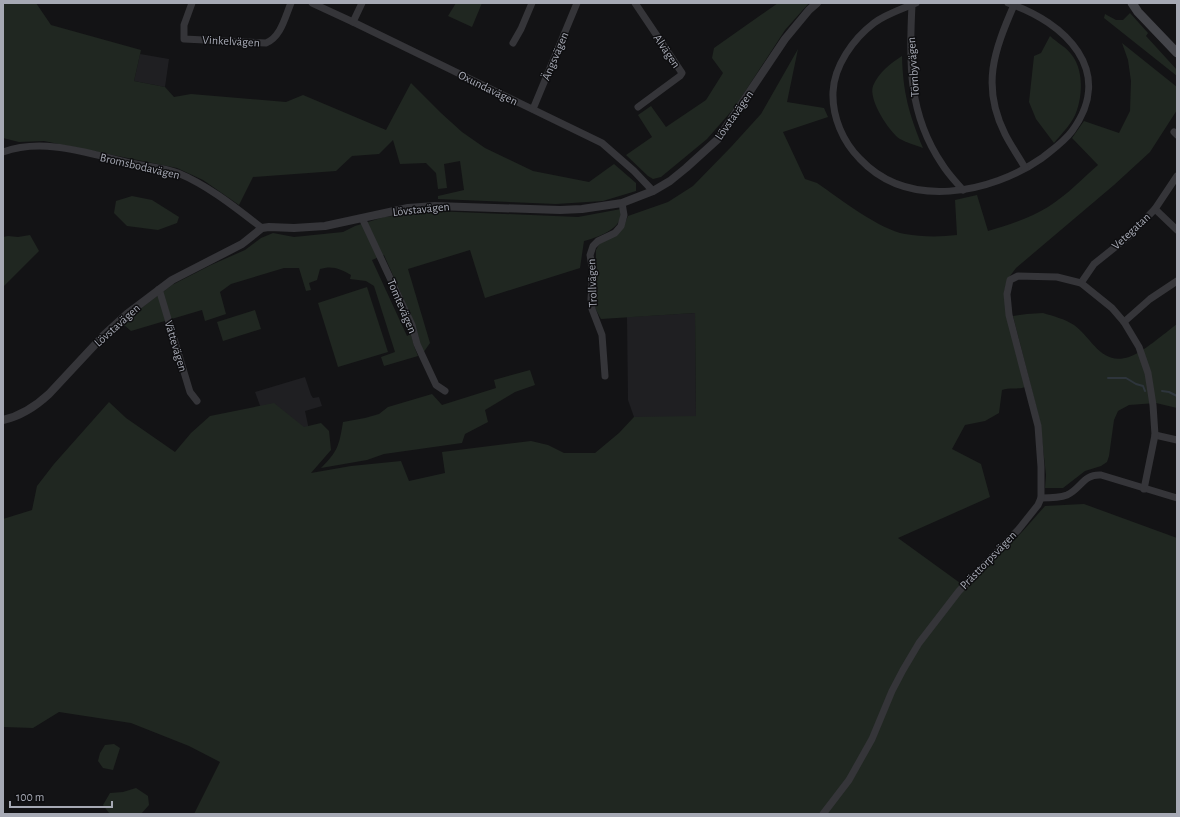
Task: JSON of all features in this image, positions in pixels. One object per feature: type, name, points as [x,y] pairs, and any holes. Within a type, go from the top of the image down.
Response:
[{"type":"main road","points":[[1132,3],[1138,12],[1177,53]]},
{"type":"street","name":"Vinkelvägen","points":[[192,3],[184,25],[184,39],[266,43],[273,41],[278,34],[291,3]]},
{"type":"street","name":"Oxundavägen","points":[[312,3],[602,143],[634,171],[652,191]]},
{"type":"street","points":[[353,22],[362,3]]},
{"type":"street","points":[[513,43],[521,29],[532,3]]},
{"type":"street","name":"Ängsvägen","points":[[533,109],[577,3]]},
{"type":"street","name":"Alvägen","points":[[635,3],[682,72],[680,76],[638,108]]},
{"type":"street","name":"Lövstavägen","points":[[3,420],[28,411],[40,403],[108,330],[159,289],[181,275],[242,244],[262,228],[320,226],[408,208],[435,206],[560,210],[582,209],[622,203],[652,191],[670,181],[718,139],[785,39],[809,10],[817,3]]},
{"type":"street","points":[[913,4],[874,23],[859,37],[848,51],[838,68],[833,85],[832,101],[838,124],[854,153],[865,165],[895,183],[912,188],[946,192],[963,190],[1002,178],[1025,168],[1057,147],[1071,132],[1081,118],[1089,85],[1086,67],[1078,51],[1066,37],[1048,23],[1011,4],[992,67],[992,83],[994,101],[1005,135],[1025,168]]},
{"type":"street","name":"Törnbyvägen","points":[[913,4],[910,56],[914,98],[924,131],[932,149],[942,165],[963,190]]},
{"type":"street","name":"Bromsbodavägen","points":[[3,152],[17,147],[54,147],[177,172],[198,183],[262,228]]},
{"type":"street","name":"Vetegatan","points":[[1081,283],[1094,264],[1129,236],[1155,209],[1177,176]]},
{"type":"street","name":"Trollvägen","points":[[605,376],[602,335],[592,309],[591,299],[593,272],[590,256],[593,246],[598,241],[615,233],[621,226],[624,215],[622,203]]},
{"type":"street","points":[[1155,209],[1177,230]]},
{"type":"street","name":"Tomtevägen","points":[[362,218],[412,325],[417,344],[436,385],[446,391]]},
{"type":"street","points":[[1144,489],[1155,435],[1153,405],[1148,373],[1139,347],[1124,322],[1112,308],[1081,283],[1057,277],[1018,276],[1010,280],[1007,294],[1009,315],[1038,426],[1042,474],[1042,498],[1056,498],[1067,495],[1075,490],[1087,478],[1093,475],[1101,475],[1144,489],[1177,498]]},
{"type":"street","points":[[1124,322],[1150,299],[1177,281]]},
{"type":"street","name":"Vättevägen","points":[[159,289],[190,392],[197,401]]},
{"type":"street","points":[[1155,435],[1177,440]]},
{"type":"street","name":"Prästtorpsvägen","points":[[823,814],[849,780],[872,739],[899,677],[919,643],[959,591],[1018,530],[1042,498]]},
{"type":"shaded area","points":[[3,3],[36,3],[51,25],[141,50],[134,81],[165,87],[174,97],[191,94],[286,102],[303,95],[386,130],[411,83],[462,132],[485,148],[533,171],[589,182],[614,164],[636,183],[636,191],[603,201],[556,204],[438,199],[438,196],[464,190],[460,161],[444,164],[447,188],[438,189],[436,173],[426,163],[400,164],[393,140],[379,154],[352,156],[336,171],[253,177],[239,205],[203,180],[177,168],[44,141],[19,142],[3,138]]},
{"type":"shaded area","points":[[456,3],[482,3],[472,27],[448,16]]},
{"type":"shaded area","points":[[778,3],[809,3],[785,30],[735,107],[707,139],[661,177],[653,179],[648,176],[626,155],[652,137],[638,115],[651,106],[666,127],[706,100],[723,73],[712,58],[714,48]]},
{"type":"shaded area","points":[[1130,13],[1148,33],[1146,36],[1177,70],[1177,76],[1104,18],[1105,14],[1116,20],[1123,20]]},
{"type":"shaded area","points":[[1050,36],[1071,54],[1078,66],[1081,81],[1079,103],[1075,115],[1067,128],[1054,143],[1036,119],[1029,102],[1034,56],[1041,53]]},
{"type":"shaded area","points":[[1122,43],[1177,87],[1177,110],[1150,152],[1114,185],[1016,268],[1007,280],[1004,293],[1025,387],[1002,390],[999,413],[985,421],[965,425],[952,449],[981,464],[990,497],[898,538],[967,588],[1022,532],[1045,506],[1084,504],[1177,538],[1177,814],[194,814],[220,762],[189,746],[131,723],[59,712],[33,728],[4,727],[3,519],[32,510],[37,486],[54,464],[109,402],[126,418],[175,452],[191,433],[210,416],[274,403],[304,427],[321,423],[329,431],[331,450],[311,473],[351,466],[401,461],[409,481],[445,473],[442,452],[531,441],[548,445],[564,453],[595,453],[619,433],[634,417],[696,416],[695,313],[601,319],[595,308],[596,250],[600,243],[623,228],[628,216],[668,202],[693,186],[761,114],[798,49],[787,102],[824,108],[828,117],[783,132],[805,179],[817,183],[860,213],[895,231],[918,236],[938,236],[957,235],[955,200],[977,195],[988,231],[1026,218],[1048,207],[1068,192],[1098,165],[1072,138],[1084,121],[1119,133],[1130,111],[1131,81],[1128,60]]},
{"type":"shaded area","points":[[140,54],[169,59],[165,87],[134,81]]},
{"type":"shaded area","points":[[902,56],[905,92],[914,124],[923,148],[900,139],[890,130],[876,107],[872,92],[875,81],[882,72]]},
{"type":"shaded area","points":[[132,196],[152,200],[179,217],[177,223],[158,230],[127,226],[114,213],[116,201]]},
{"type":"shaded area","points":[[621,209],[620,218],[614,227],[605,233],[584,241],[580,268],[485,298],[470,250],[408,269],[430,343],[423,353],[416,327],[384,255],[372,260],[407,336],[411,334],[418,356],[384,366],[381,357],[395,352],[374,286],[366,281],[350,279],[351,275],[340,269],[328,267],[320,269],[317,280],[309,283],[311,290],[306,291],[299,268],[284,268],[231,284],[220,292],[226,314],[205,321],[202,310],[131,331],[124,325],[108,336],[120,324],[172,285],[245,250],[261,238],[273,233],[294,237],[343,232],[355,226],[384,217],[434,211],[578,217]]},
{"type":"shaded area","points":[[30,235],[39,251],[3,287],[3,237]]},
{"type":"shaded area","points":[[367,287],[388,352],[338,367],[318,303]]},
{"type":"shaded area","points":[[255,310],[261,329],[223,341],[217,322]]},
{"type":"shaded area","points":[[695,313],[696,417],[634,417],[628,400],[627,317]]},
{"type":"shaded area","points":[[1043,313],[1074,325],[1104,354],[1111,358],[1119,359],[1134,355],[1177,324],[1177,408],[1156,403],[1129,405],[1118,411],[1114,420],[1107,462],[1101,466],[1085,471],[1063,488],[1045,488],[1046,475],[1040,422],[1013,316]]},
{"type":"shaded area","points":[[530,370],[535,385],[515,392],[485,410],[488,422],[465,434],[462,443],[384,454],[367,460],[321,468],[337,448],[343,422],[379,414],[388,407],[432,394],[442,405],[496,388],[494,380]]},
{"type":"shaded area","points":[[305,377],[311,395],[313,398],[319,397],[322,406],[305,411],[309,430],[265,419],[255,392]]},
{"type":"shaded area","points":[[114,744],[120,748],[113,770],[103,768],[98,761],[100,753],[105,745]]},
{"type":"shaded area","points":[[136,788],[148,796],[149,805],[141,814],[109,813],[103,805],[110,793],[123,792]]},
{"type":"waterway","points":[[1108,378],[1126,378],[1143,386],[1145,391]]},
{"type":"waterway","points":[[1162,391],[1169,392],[1177,396]]}]
